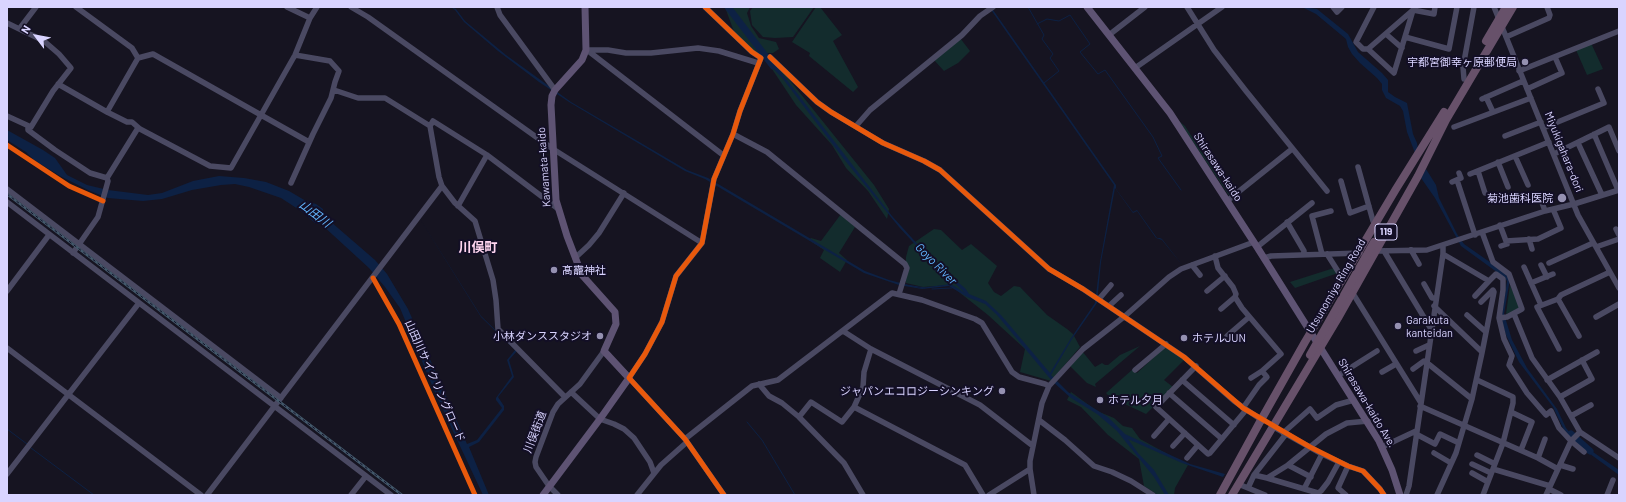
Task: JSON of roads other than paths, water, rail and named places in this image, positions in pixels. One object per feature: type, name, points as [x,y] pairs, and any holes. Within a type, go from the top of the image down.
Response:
[{"type":"highway","name":"Utsunomiya Ring Road","points":[[1228,495],[1308,353],[1500,23],[1506,7]]},
{"type":"highway","name":"Utsunomiya Ring Road","points":[[1446,114],[1464,79],[1500,23],[1513,7]]},
{"type":"highway","name":"119","points":[[1222,495],[1311,332],[1376,222],[1446,114]]},
{"type":"highway","name":"119","points":[[1232,495],[1352,292],[1418,176],[1446,114]]},
{"type":"highway","name":"Utsunomiya Ring Road","points":[[1222,495],[1308,353]]},
{"type":"main road","points":[[555,90],[582,60],[587,50],[585,7]]},
{"type":"main road","name":"Shirasawa-kaido","points":[[1087,7],[1173,119],[1320,346]]},
{"type":"main road","name":"Kawamata-kaido","points":[[555,90],[552,96],[551,106],[557,208],[575,258],[586,280],[615,312],[616,324],[604,351]]},
{"type":"main road","name":"Shirasawa-kaido Ave.","points":[[1320,346],[1368,421],[1382,447],[1392,470],[1400,495]]},
{"type":"main road","points":[[543,495],[629,378],[604,351]]},
{"type":"street","points":[[20,28],[36,7]]},
{"type":"street","points":[[76,7],[132,48],[138,58]]},
{"type":"street","points":[[287,7],[310,18]]},
{"type":"street","points":[[58,84],[107,112],[127,122],[132,122],[138,128],[201,162],[210,166],[231,168],[294,55],[310,18],[317,7]]},
{"type":"street","points":[[351,7],[368,17],[553,149],[702,243]]},
{"type":"street","points":[[496,7],[500,15],[555,90]]},
{"type":"street","points":[[704,7],[752,52],[761,58],[733,134],[714,179],[702,243],[676,276],[662,322],[645,354],[629,378],[686,440],[724,495]]},
{"type":"street","points":[[856,126],[870,110],[962,35],[980,16],[993,7]]},
{"type":"street","points":[[1109,35],[1145,7]]},
{"type":"street","points":[[1187,7],[1214,50],[1327,191]]},
{"type":"street","points":[[1135,68],[1222,7]]},
{"type":"street","points":[[1327,7],[1333,12],[1335,9],[1342,7]]},
{"type":"street","points":[[1374,7],[1356,42],[1362,49],[1368,49],[1414,8]]},
{"type":"street","points":[[1414,8],[1434,14],[1436,7]]},
{"type":"street","points":[[1405,36],[1449,49],[1457,7]]},
{"type":"street","points":[[1464,79],[1463,67],[1474,7]]},
{"type":"street","name":"Miyukigahara-dori","points":[[1494,7],[1574,204],[1619,288]]},
{"type":"street","points":[[1506,37],[1549,18],[1550,15],[1547,7]]},
{"type":"street","points":[[1368,49],[1394,72],[1414,8]]},
{"type":"street","points":[[7,23],[44,41],[59,54],[71,68],[58,84],[31,127],[7,116]]},
{"type":"street","points":[[1519,71],[1618,33]]},
{"type":"street","points":[[1386,34],[1402,48]]},
{"type":"street","points":[[587,50],[608,50],[632,53],[698,48],[719,50],[758,63]]},
{"type":"street","points":[[587,50],[723,155]]},
{"type":"street","points":[[107,112],[138,58],[153,54],[309,142]]},
{"type":"street","points":[[291,183],[334,90],[334,82],[339,71],[330,61],[294,55]]},
{"type":"street","points":[[770,57],[817,102],[831,112],[883,143],[924,161],[940,170],[1049,269],[1110,306],[1166,344],[1196,366],[1244,409],[1262,420]]},
{"type":"street","points":[[1527,89],[1562,74],[1555,57]]},
{"type":"street","points":[[1493,112],[1484,98],[1523,81]]},
{"type":"street","points":[[1505,136],[1542,125],[1604,103],[1598,89]]},
{"type":"street","points":[[334,90],[358,98],[385,98],[430,126]]},
{"type":"street","points":[[1454,127],[1531,98]]},
{"type":"street","points":[[557,208],[487,155],[433,121],[430,126],[439,177],[442,186],[458,206],[475,221],[493,280],[498,329],[564,397]]},
{"type":"street","points":[[28,126],[28,130],[55,150],[90,173],[108,180]]},
{"type":"street","points":[[1554,154],[1609,127],[1619,151]]},
{"type":"street","points":[[73,253],[98,217],[108,180],[138,128]]},
{"type":"street","points":[[733,134],[767,152],[905,264],[907,268],[899,294]]},
{"type":"street","points":[[1264,258],[1271,256],[1304,254],[1427,250],[1443,246],[1500,225],[1602,196],[1618,190],[1594,134]]},
{"type":"street","points":[[1470,174],[1548,142]]},
{"type":"street","points":[[1578,143],[1602,196]]},
{"type":"street","points":[[1227,201],[1292,149]]},
{"type":"street","points":[[458,206],[487,155]]},
{"type":"street","points":[[1515,156],[1528,185]]},
{"type":"street","points":[[1498,162],[1508,187]]},
{"type":"street","points":[[1358,166],[1373,221],[1376,222]]},
{"type":"street","points":[[1478,171],[1486,193]]},
{"type":"street","points":[[1459,173],[1461,178],[1454,181],[1475,235]]},
{"type":"street","points":[[1341,181],[1350,213],[1369,206]]},
{"type":"street","points":[[207,495],[442,186]]},
{"type":"street","points":[[7,189],[282,398]]},
{"type":"street","points":[[575,258],[599,233],[624,193]]},
{"type":"street","points":[[1539,194],[1545,211]]},
{"type":"street","points":[[7,202],[391,495]]},
{"type":"street","points":[[1034,495],[1030,470],[1033,446],[1042,403],[1049,386],[1083,349],[1125,316],[1169,277],[1181,269],[1215,256],[1255,245],[1312,203]]},
{"type":"street","points":[[1506,241],[1538,238],[1561,228],[1553,209]]},
{"type":"street","points":[[1331,211],[1312,216],[1324,254],[1344,278]]},
{"type":"street","points":[[1287,222],[1304,251],[1304,254]]},
{"type":"street","points":[[1500,225],[1507,244],[1501,246]]},
{"type":"street","points":[[1616,229],[1619,235]]},
{"type":"street","points":[[1482,232],[1493,262],[1509,274],[1522,309],[1514,314],[1499,318]]},
{"type":"street","points":[[7,290],[49,235]]},
{"type":"street","points":[[1529,239],[1532,249]]},
{"type":"street","points":[[1549,263],[1595,245],[1619,239]]},
{"type":"street","points":[[1406,495],[1409,486],[1443,246]]},
{"type":"street","points":[[1411,250],[1419,264]]},
{"type":"street","points":[[1384,251],[1431,329]]},
{"type":"street","points":[[1443,254],[1489,281]]},
{"type":"street","points":[[1215,256],[1218,268],[1234,287],[1236,294],[1235,297],[1249,317],[1281,354],[1262,371],[1251,378]]},
{"type":"street","points":[[1192,265],[1200,275]]},
{"type":"street","points":[[1542,265],[1547,277]]},
{"type":"street","points":[[1524,267],[1541,305]]},
{"type":"street","points":[[1559,349],[1537,307],[1558,299],[1561,294],[1610,272]]},
{"type":"street","points":[[1475,296],[1496,274],[1503,280],[1499,318],[1504,339],[1512,356],[1509,365],[1528,393],[1546,414],[1551,410],[1559,428],[1584,452]]},
{"type":"street","points":[[1532,283],[1553,274]]},
{"type":"street","points":[[1207,291],[1225,276]]},
{"type":"street","points":[[1424,284],[1432,298],[1435,298]]},
{"type":"street","points":[[1099,299],[1111,285]]},
{"type":"street","points":[[1437,495],[1452,463],[1472,399],[1494,292],[1493,290],[1480,302]]},
{"type":"street","points":[[1352,292],[1420,404],[1503,443],[1559,467],[1573,469]]},
{"type":"street","points":[[637,495],[661,465],[686,440],[752,386],[778,380],[892,293],[922,300],[975,319],[982,323],[1012,372],[1019,377],[1049,386]]},
{"type":"street","points":[[1110,306],[1121,295]]},
{"type":"street","points":[[1221,309],[1235,297]]},
{"type":"street","points":[[1558,299],[1579,336]]},
{"type":"street","points":[[7,474],[139,303]]},
{"type":"street","points":[[1596,317],[1619,304]]},
{"type":"street","points":[[1434,306],[1482,352]]},
{"type":"street","points":[[1514,314],[1532,358],[1560,397],[1580,432],[1619,458]]},
{"type":"street","points":[[1467,315],[1486,332]]},
{"type":"street","points":[[1227,336],[1249,317]]},
{"type":"street","points":[[843,331],[871,349],[980,405],[1033,446]]},
{"type":"street","points":[[1135,370],[1166,344]]},
{"type":"street","points":[[1416,351],[1429,344]]},
{"type":"street","points":[[7,348],[201,495]]},
{"type":"street","points":[[799,417],[811,402],[842,422],[854,407],[862,387],[864,372],[871,349]]},
{"type":"street","name":"川俣街道","points":[[549,486],[536,468],[535,462],[553,412],[564,397],[586,377],[604,351]]},
{"type":"street","points":[[1339,375],[1377,351]]},
{"type":"street","points":[[1547,380],[1597,352]]},
{"type":"street","points":[[1560,397],[1592,379],[1582,360]]},
{"type":"street","points":[[1413,369],[1424,361],[1426,362]]},
{"type":"street","points":[[1426,362],[1472,399]]},
{"type":"street","points":[[1382,372],[1396,364]]},
{"type":"street","points":[[1196,366],[1156,407],[1208,454],[1234,425],[1259,385],[1267,377],[1262,371]]},
{"type":"street","points":[[1182,380],[1234,425]]},
{"type":"street","points":[[1477,380],[1513,397],[1511,412],[1503,443],[1483,495]]},
{"type":"street","points":[[759,384],[769,396],[782,403],[799,417],[844,463],[863,495]]},
{"type":"street","points":[[571,392],[600,419],[619,426],[634,438],[650,462],[654,473]]},
{"type":"street","points":[[1169,393],[1222,439]]},
{"type":"street","points":[[1249,485],[1254,475],[1284,433],[1310,409],[1317,418],[1336,405],[1354,400]]},
{"type":"street","points":[[1571,416],[1591,405]]},
{"type":"street","points":[[854,407],[964,465],[984,495]]},
{"type":"street","points":[[1511,412],[1532,422],[1520,450]]},
{"type":"street","points":[[1154,436],[1169,419]]},
{"type":"street","points":[[1039,420],[1065,440],[1094,466],[1112,472],[1131,481],[1153,495]]},
{"type":"street","points":[[1267,478],[1288,465],[1326,434],[1347,423],[1368,421]]},
{"type":"street","points":[[1273,426],[1322,454],[1367,474],[1384,495]]},
{"type":"street","points":[[1548,490],[1571,441],[1580,432]]},
{"type":"street","points":[[1173,446],[1185,433]]},
{"type":"street","points":[[1416,433],[1435,444],[1440,434],[1459,443]]},
{"type":"street","points":[[1382,447],[1416,433]]},
{"type":"street","points":[[1538,458],[1545,439]]},
{"type":"street","points":[[1187,458],[1198,445]]},
{"type":"street","points":[[1434,453],[1452,463]]},
{"type":"street","points":[[1304,489],[1322,454]]},
{"type":"street","points":[[1477,455],[1493,469]]},
{"type":"street","points":[[1254,475],[1318,493],[1328,482],[1339,462]]},
{"type":"street","points":[[1472,464],[1493,469],[1561,495]]},
{"type":"street","points":[[1288,465],[1311,476]]},
{"type":"street","points":[[1343,494],[1338,488],[1348,466]]},
{"type":"street","points":[[989,495],[1030,470]]},
{"type":"street","points":[[1472,473],[1488,482]]},
{"type":"street","points":[[351,495],[366,476]]},
{"type":"street","points":[[1607,495],[1613,480]]},
{"type":"street","points":[[1238,484],[1249,485],[1265,495]]},
{"type":"street","points":[[549,486],[558,495]]},
{"type":"water","points":[[451,7],[456,9],[465,21],[506,55],[571,102],[687,170],[708,178],[865,271],[889,280],[920,288],[951,284],[965,293],[924,254],[899,227],[843,158],[783,79],[765,60],[770,58],[892,216],[921,248],[944,271],[965,288],[969,294],[986,301],[1001,315],[1050,373],[1071,338],[1095,303],[1100,262],[1114,185],[989,7],[991,7],[1116,185],[1116,189],[1133,212],[1137,210],[1157,238],[1162,239],[1183,266],[1162,240],[1156,238],[1137,211],[1133,213],[1115,188],[1101,262],[1097,303],[1072,339],[1051,375],[1068,392],[1108,417],[1125,434],[1190,464],[1225,474],[1223,477],[1182,463],[1128,439],[1138,453],[1154,470],[1169,495],[1165,495],[1154,477],[1117,431],[1097,414],[1071,398],[1052,381],[997,315],[985,304],[967,297],[949,286],[922,289],[899,285],[864,273],[705,179],[685,171],[569,102],[539,82],[498,51],[464,22]]},
{"type":"water","points":[[1302,7],[1317,9],[1348,34],[1358,52],[1388,80],[1388,92],[1407,103],[1413,134],[1417,143],[1418,150],[1415,153],[1407,132],[1403,111],[1400,106],[1386,98],[1382,90],[1382,84],[1352,54],[1346,39],[1316,14]]},
{"type":"water","name":"山田川","points":[[7,130],[55,158],[67,175],[87,185],[108,190],[148,195],[162,193],[193,181],[219,176],[244,178],[266,182],[289,191],[306,201],[316,204],[323,209],[323,213],[331,222],[375,260],[387,274],[408,309],[467,444],[477,440],[502,408],[496,398],[512,376],[507,360],[515,350],[481,317],[420,219],[481,316],[517,351],[509,360],[514,377],[498,397],[504,406],[504,410],[479,442],[469,447],[489,495],[483,495],[436,395],[400,308],[369,268],[321,224],[315,223],[301,211],[281,198],[249,187],[235,184],[192,190],[162,199],[143,201],[108,198],[60,176],[34,160],[26,152],[7,140]]},
{"type":"water","points":[[1426,169],[1436,185],[1439,198],[1457,234],[1464,244],[1504,272],[1510,279],[1504,314],[1512,340],[1527,368],[1557,409],[1566,428],[1577,441],[1619,470],[1619,475],[1586,451],[1564,430],[1553,407],[1519,362],[1506,335],[1502,321],[1507,281],[1461,246],[1435,198],[1421,178]]},
{"type":"waterway","name":"Goyo River","points":[[728,7],[773,66]]},
{"type":"waterway","points":[[1028,7],[1044,35],[1042,39],[1053,54],[1050,58],[1059,71],[1044,83]]},
{"type":"waterway","points":[[1037,24],[1047,19],[1059,21],[1070,15],[1090,44],[1080,52],[1098,74],[1105,70],[1153,137],[1162,156],[1158,158],[1181,190]]},
{"type":"waterway","points":[[906,285],[925,288]]},
{"type":"waterway","points":[[932,289],[952,288]]},
{"type":"waterway","points":[[747,422],[762,440],[795,495]]},
{"type":"waterway","points":[[7,429],[27,444]]},
{"type":"waterway","points":[[1571,434],[1590,451]]},
{"type":"waterway","points":[[31,448],[94,495]]},
{"type":"railway","points":[[7,194],[402,495]]},
{"type":"place","name":"宇都宮御幸ヶ原郵便局","points":[[1525,62]]},
{"type":"place","name":"菊池歯科医院","points":[[1562,198]]},
{"type":"place","name":"髙靇神社","points":[[554,270]]},
{"type":"place","name":"Garakuta kanteidan","points":[[1398,326]]},
{"type":"place","name":"小林ダンススタジオ","points":[[600,336]]},
{"type":"place","name":"ホテルJUN","points":[[1184,338]]},
{"type":"place","name":"ジャパンエコロジーシンキング","points":[[1002,391]]},
{"type":"place","name":"ホテル夕月","points":[[1100,400]]},
{"type":"district","name":"川俣町","points":[[478,248]]}]
